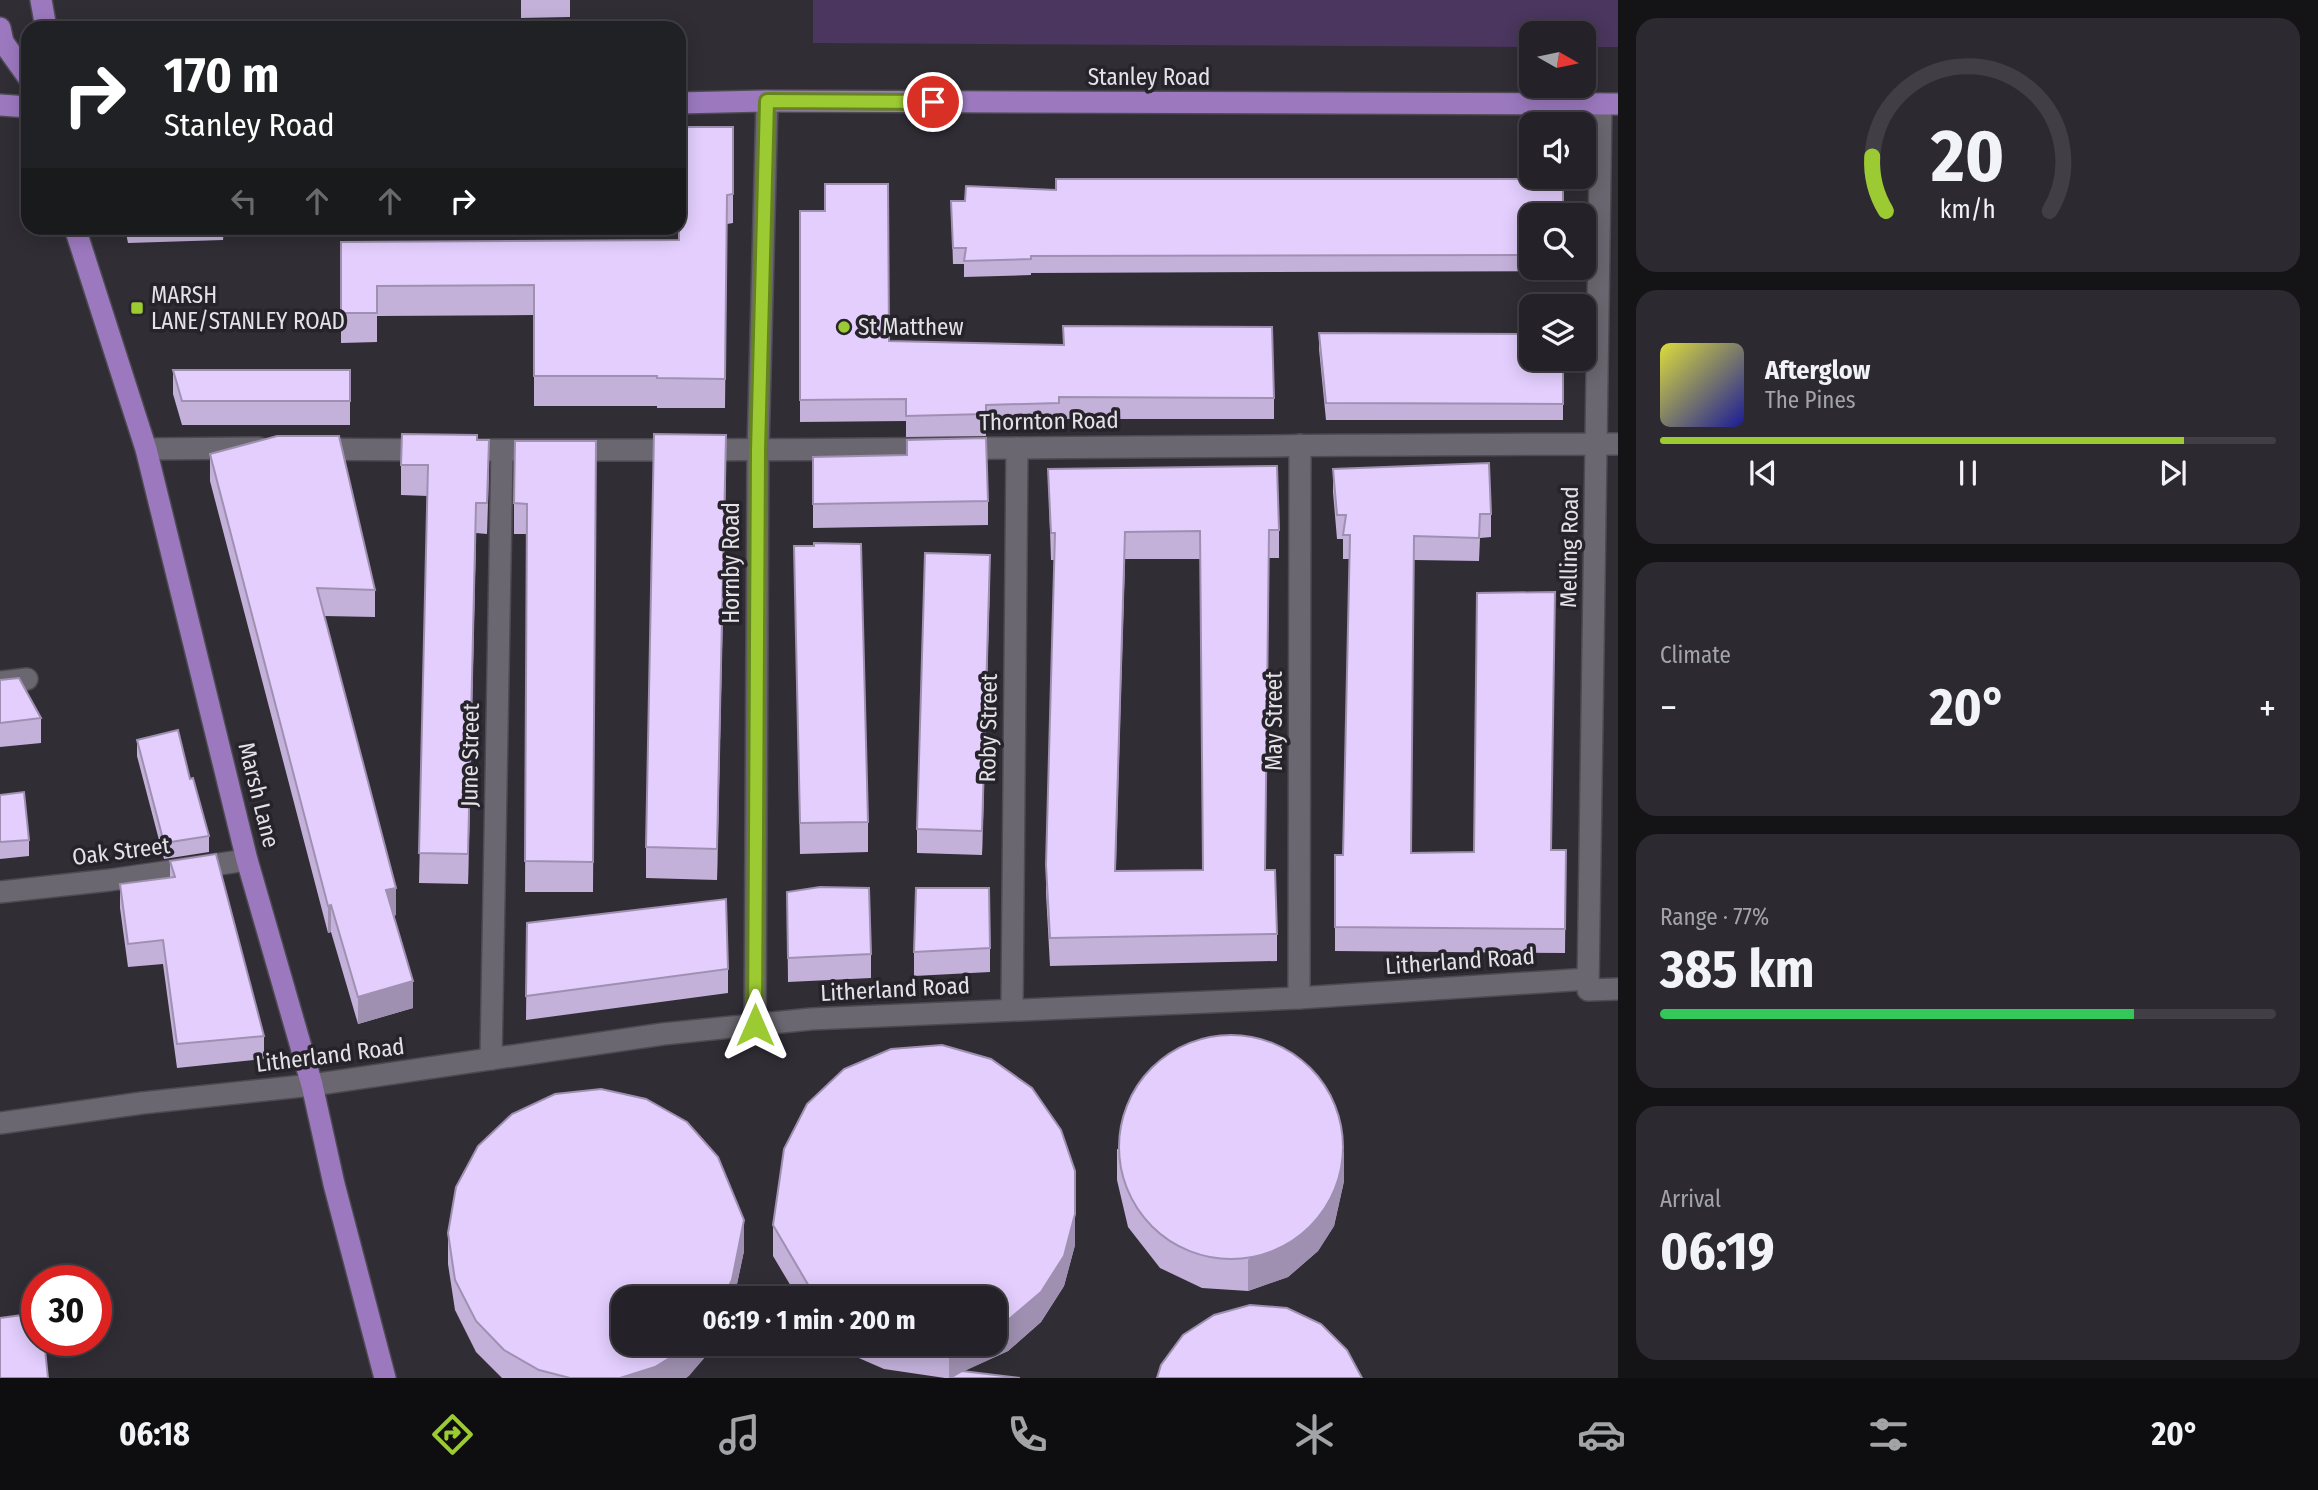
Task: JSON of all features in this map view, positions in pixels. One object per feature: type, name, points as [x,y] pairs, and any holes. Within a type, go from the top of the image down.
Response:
[{"type":"main road","points":[[41,0],[45,21]]},
{"type":"main road","points":[[0,28],[3,43],[21,67]]},
{"type":"main road","name":"Stanley Road","points":[[686,103],[1609,104]]},
{"type":"main road","points":[[0,105],[21,106]]},
{"type":"main road","name":"Marsh Lane","points":[[77,235],[146,449],[247,860],[312,1085],[334,1184],[385,1378]]},
{"type":"street","name":"Hornby Road","points":[[755,1025],[758,451],[767,101]]},
{"type":"street","name":"Melling Road","points":[[1588,984],[1597,444],[1609,104]]},
{"type":"street","name":"Thornton Road","points":[[146,449],[758,451],[1618,444]]},
{"type":"street","name":"May Street","points":[[1300,445],[1300,998]]},
{"type":"street","name":"Roby Street","points":[[1012,1009],[1017,448]]},
{"type":"street","name":"June Street","points":[[491,1059],[502,451]]},
{"type":"street","points":[[0,682],[27,679]]},
{"type":"street","name":"Oak Street","points":[[0,892],[110,880],[247,860]]},
{"type":"street","name":"Litherland Road","points":[[0,1123],[142,1103],[312,1085],[663,1034],[811,1019],[1300,998],[1420,989],[1588,984],[1618,989]]},
{"type":"shaded area","points":[[813,0],[1618,0],[1618,47],[1596,47],[1596,21],[1519,21],[1519,47],[813,43]]},
{"type":"building","points":[[686,127],[733,127],[733,194],[727,195],[725,379],[534,376],[534,285],[377,286],[377,313],[341,313],[341,242],[679,240],[679,235],[686,235]]},
{"type":"building","points":[[1056,179],[1519,179],[1519,189],[1563,189],[1563,203],[1519,203],[1519,255],[1031,256],[1031,259],[964,261],[966,248],[953,248],[951,201],[965,201],[966,186],[1056,190]]},
{"type":"building","points":[[825,184],[888,184],[889,341],[1064,345],[1063,326],[1272,327],[1274,398],[1059,397],[1059,403],[986,405],[986,414],[906,416],[906,399],[800,400],[800,211],[825,211]]},
{"type":"building","points":[[1319,333],[1519,334],[1519,371],[1563,371],[1563,404],[1326,403]]},
{"type":"building","points":[[173,370],[350,370],[350,401],[182,401]]},
{"type":"building","points":[[402,434],[477,435],[477,440],[489,440],[487,503],[476,503],[468,854],[419,853],[428,465],[401,465]]},
{"type":"building","points":[[654,434],[726,435],[717,849],[646,847]]},
{"type":"building","points":[[277,436],[339,436],[375,590],[317,588],[396,888],[386,890],[413,981],[358,997],[331,905],[328,906],[210,454]]},
{"type":"building","points":[[986,438],[988,501],[813,504],[813,457],[907,455],[907,440]]},
{"type":"building","points":[[515,441],[596,441],[593,862],[525,861],[527,504],[514,503]]},
{"type":"building","points":[[1489,463],[1491,514],[1480,514],[1479,538],[1414,536],[1411,853],[1474,852],[1477,593],[1555,592],[1551,850],[1566,850],[1565,929],[1335,927],[1335,855],[1343,855],[1350,535],[1343,535],[1346,515],[1337,515],[1333,469]]},
{"type":"building","points":[[1277,466],[1279,530],[1269,530],[1265,870],[1275,870],[1277,934],[1050,938],[1046,865],[1055,533],[1051,533],[1048,469]],"holes":[[[1200,531],[1203,870],[1115,871],[1125,532]]]},
{"type":"building","points":[[814,543],[861,544],[868,822],[800,823],[794,546],[814,546]]},
{"type":"building","points":[[925,553],[990,555],[982,831],[917,829]]},
{"type":"building","points":[[19,678],[41,718],[0,723],[0,680]]},
{"type":"building","points":[[178,730],[190,779],[193,778],[209,836],[164,843],[137,740]]},
{"type":"building","points":[[24,792],[29,840],[0,842],[0,795]]},
{"type":"building","points":[[216,854],[264,1036],[177,1044],[163,940],[128,944],[120,884],[175,877],[170,861]]},
{"type":"building","points":[[820,887],[869,888],[871,954],[788,958],[787,892]]},
{"type":"building","points":[[916,888],[989,888],[990,948],[914,952]]},
{"type":"building","points":[[726,899],[728,969],[526,996],[527,923]]},
{"type":"building","points":[[1242,1035],[1264,1039],[1284,1048],[1302,1060],[1318,1076],[1339,1114],[1343,1147],[1339,1180],[1335,1190],[1318,1218],[1302,1234],[1264,1255],[1220,1259],[1198,1255],[1178,1246],[1160,1234],[1144,1218],[1123,1180],[1119,1136],[1123,1114],[1132,1094],[1144,1076],[1160,1060],[1198,1039]]},
{"type":"building","points":[[942,1045],[991,1059],[1032,1088],[1061,1130],[1075,1171],[1075,1214],[1064,1256],[1041,1292],[1007,1320],[1007,1286],[809,1286],[773,1225],[784,1149],[807,1104],[844,1069],[891,1049]]},
{"type":"building","points":[[601,1089],[646,1099],[687,1122],[718,1157],[744,1220],[729,1286],[611,1286],[611,1356],[673,1356],[655,1367],[620,1378],[570,1378],[539,1370],[504,1350],[476,1321],[455,1280],[448,1233],[456,1187],[478,1146],[512,1114],[555,1094]]},
{"type":"building","points":[[1250,1305],[1287,1308],[1321,1324],[1347,1350],[1362,1378],[1157,1378],[1161,1365],[1183,1335],[1214,1315]]},
{"type":"building","points":[[21,1315],[21,1356],[46,1356],[48,1378],[0,1378],[0,1318]]},
{"type":"building","points":[[962,1371],[1020,1378],[950,1378]]},
{"type":"place","name":"MARSH LANE/STANLEY ROAD","points":[[137,308]]},
{"type":"place","name":"St Matthew","points":[[844,327]]},
{"type":"route","points":[[755,1025],[758,451],[767,101],[933,102]]}]
